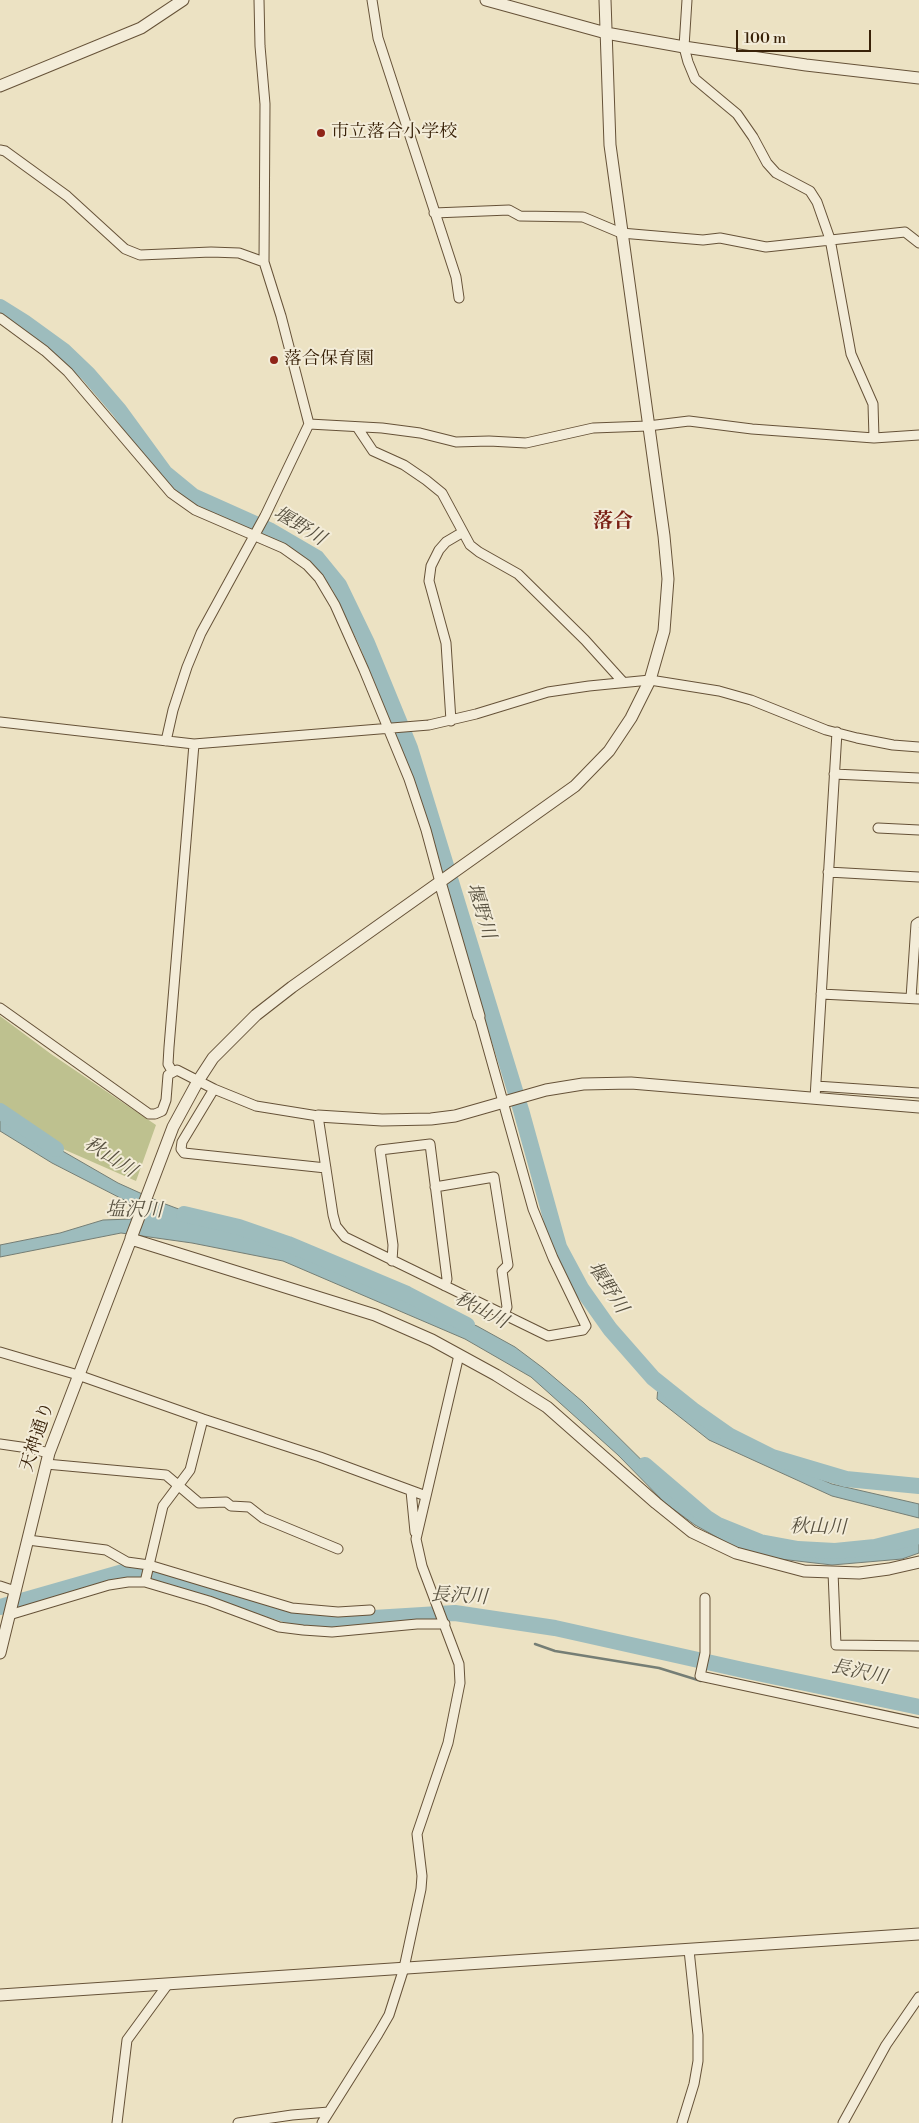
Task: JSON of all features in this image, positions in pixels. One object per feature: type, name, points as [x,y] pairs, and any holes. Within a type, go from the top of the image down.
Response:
[{"type":"street","points":[[0,86],[141,28],[183,0]]},
{"type":"street","points":[[166,741],[172,710],[186,667],[202,633],[265,516],[309,424],[282,316],[264,262],[265,104],[260,46],[260,0]]},
{"type":"street","points":[[372,0],[378,38],[456,276],[459,298]]},
{"type":"street","points":[[486,0],[606,33],[684,47],[806,65],[919,78]]},
{"type":"street","name":"天神通り","points":[[0,1653],[48,1458],[173,1127],[213,1058],[256,1015],[292,987],[562,796],[584,778],[615,742],[631,718],[650,680],[664,631],[668,579],[664,536],[610,145],[605,0]]},
{"type":"street","points":[[687,0],[684,47],[695,79],[737,114],[753,137],[767,163],[776,173],[810,191],[817,202],[830,238],[851,354],[873,404],[874,438]]},
{"type":"street","points":[[0,150],[5,151],[67,196],[125,249],[140,255],[211,252],[239,253],[264,262]]},
{"type":"street","points":[[434,212],[509,210],[520,216],[583,217],[621,233],[702,240],[720,238],[766,247],[830,238],[905,232],[919,242]]},
{"type":"street","points":[[0,318],[46,351],[68,372],[171,493],[195,510],[283,548],[308,565],[320,578],[335,605],[390,729],[426,830],[533,1209],[552,1258],[586,1326],[584,1330],[548,1336],[345,1237],[336,1226],[318,1116]]},
{"type":"street","points":[[309,424],[420,433],[456,442],[526,443],[593,428],[648,426],[689,421],[752,429],[874,438],[919,435]]},
{"type":"street","points":[[357,427],[373,451],[404,465],[442,493],[470,545],[518,574],[623,682]]},
{"type":"street","points":[[451,721],[446,643],[429,580],[431,566],[439,550],[446,542],[463,532]]},
{"type":"street","points":[[0,722],[194,744],[409,728],[451,721],[548,692],[650,680],[719,691],[751,700],[837,732],[893,745],[919,747]]},
{"type":"street","points":[[815,1098],[837,732]]},
{"type":"street","points":[[172,1071],[168,1064],[194,744]]},
{"type":"street","points":[[834,774],[919,778]]},
{"type":"street","points":[[878,828],[919,830]]},
{"type":"street","points":[[828,872],[919,877]]},
{"type":"street","points":[[821,994],[915,999],[916,924],[919,922]]},
{"type":"street","points":[[0,1008],[149,1114],[162,1111],[166,1100],[168,1075],[172,1071],[177,1070],[214,1089],[256,1106],[318,1116],[382,1120],[431,1120],[455,1116],[546,1090],[583,1084],[631,1082],[919,1107]]},
{"type":"street","points":[[816,1086],[919,1093]]},
{"type":"street","points":[[214,1089],[182,1142],[181,1149],[184,1153],[326,1168]]},
{"type":"street","points":[[392,1261],[393,1246],[380,1150],[430,1144],[447,1279],[445,1286]]},
{"type":"street","points":[[435,1187],[494,1177],[508,1265],[502,1271],[507,1307],[504,1315]]},
{"type":"street","points":[[131,1239],[375,1315],[432,1340],[547,1407],[656,1503],[692,1532],[736,1552],[804,1570],[833,1572],[859,1573],[890,1569],[919,1562]]},
{"type":"street","points":[[0,1352],[78,1375],[203,1419],[320,1457],[426,1496]]},
{"type":"street","points":[[416,1539],[459,1355]]},
{"type":"street","points":[[145,1582],[164,1506],[190,1470],[203,1419]]},
{"type":"street","points":[[0,1444],[28,1448],[48,1458],[166,1475],[198,1503],[226,1502],[231,1506],[249,1507],[263,1518],[338,1549]]},
{"type":"street","points":[[322,2123],[388,2014],[404,1968],[422,1882],[418,1834],[448,1743],[460,1683],[459,1664],[422,1566],[416,1539],[411,1491]]},
{"type":"street","points":[[28,1540],[106,1550],[127,1562],[149,1565],[292,1608],[338,1612],[370,1610]]},
{"type":"street","points":[[833,1572],[836,1645],[919,1646]]},
{"type":"street","points":[[9,1614],[109,1585],[145,1582],[209,1601],[279,1627],[332,1632],[417,1624],[445,1624]]},
{"type":"street","points":[[0,1586],[15,1593]]},
{"type":"street","points":[[704,1598],[705,1653],[700,1676],[919,1723]]},
{"type":"street","points":[[0,1995],[919,1934]]},
{"type":"street","points":[[682,2123],[694,2084],[698,2061],[698,2035],[689,1950]]},
{"type":"street","points":[[117,2123],[127,2040],[168,1984]]},
{"type":"street","points":[[843,2123],[886,2045],[919,1997]]},
{"type":"street","points":[[238,2123],[292,2114],[329,2112]]},
{"type":"green space","points":[[0,1016],[51,1054],[156,1125],[136,1181],[63,1149],[0,1106]]},
{"type":"water","name":"塩沢川","points":[[0,1115],[118,1183],[160,1202],[290,1251],[477,1326],[515,1347],[583,1402],[697,1515],[741,1540],[782,1550],[832,1555],[908,1545],[919,1541],[919,1553],[902,1559],[832,1565],[780,1559],[740,1550],[695,1525],[665,1503],[618,1455],[531,1377],[465,1339],[283,1261],[192,1243],[121,1233],[0,1257],[0,1245],[60,1233],[103,1220],[131,1219],[134,1205],[52,1163],[0,1131]]},
{"type":"water","points":[[658,1386],[705,1423],[739,1444],[832,1484],[919,1504],[919,1518],[832,1496],[709,1440],[657,1399]]},
{"type":"waterway","name":"堰野川","points":[[0,307],[64,351],[88,374],[119,410],[165,473],[193,496],[269,530],[317,558],[339,585],[367,643],[410,748],[521,1110],[559,1247],[581,1288],[610,1329],[653,1378],[730,1436],[772,1457],[846,1479],[919,1486]]},
{"type":"waterway","name":"秋山川","points":[[0,1111],[56,1149]]},
{"type":"waterway","name":"秋山川","points":[[184,1214],[239,1227],[288,1244],[407,1294],[467,1325]]},
{"type":"waterway","name":"秋山川","points":[[645,1465],[707,1518],[718,1525],[760,1542],[798,1549],[835,1551],[875,1547],[919,1536]]},
{"type":"waterway","name":"長沢川","points":[[0,1607],[130,1570],[158,1575],[301,1619],[341,1620],[455,1613],[555,1628],[919,1707]]},
{"type":"waterway","points":[[535,1644],[555,1651],[659,1668],[701,1681]]},
{"type":"place","name":"市立落合小学校","points":[[321,133]]},
{"type":"place","name":"落合保育園","points":[[274,360]]},
{"type":"district","name":"落合","points":[[613,522]]}]
